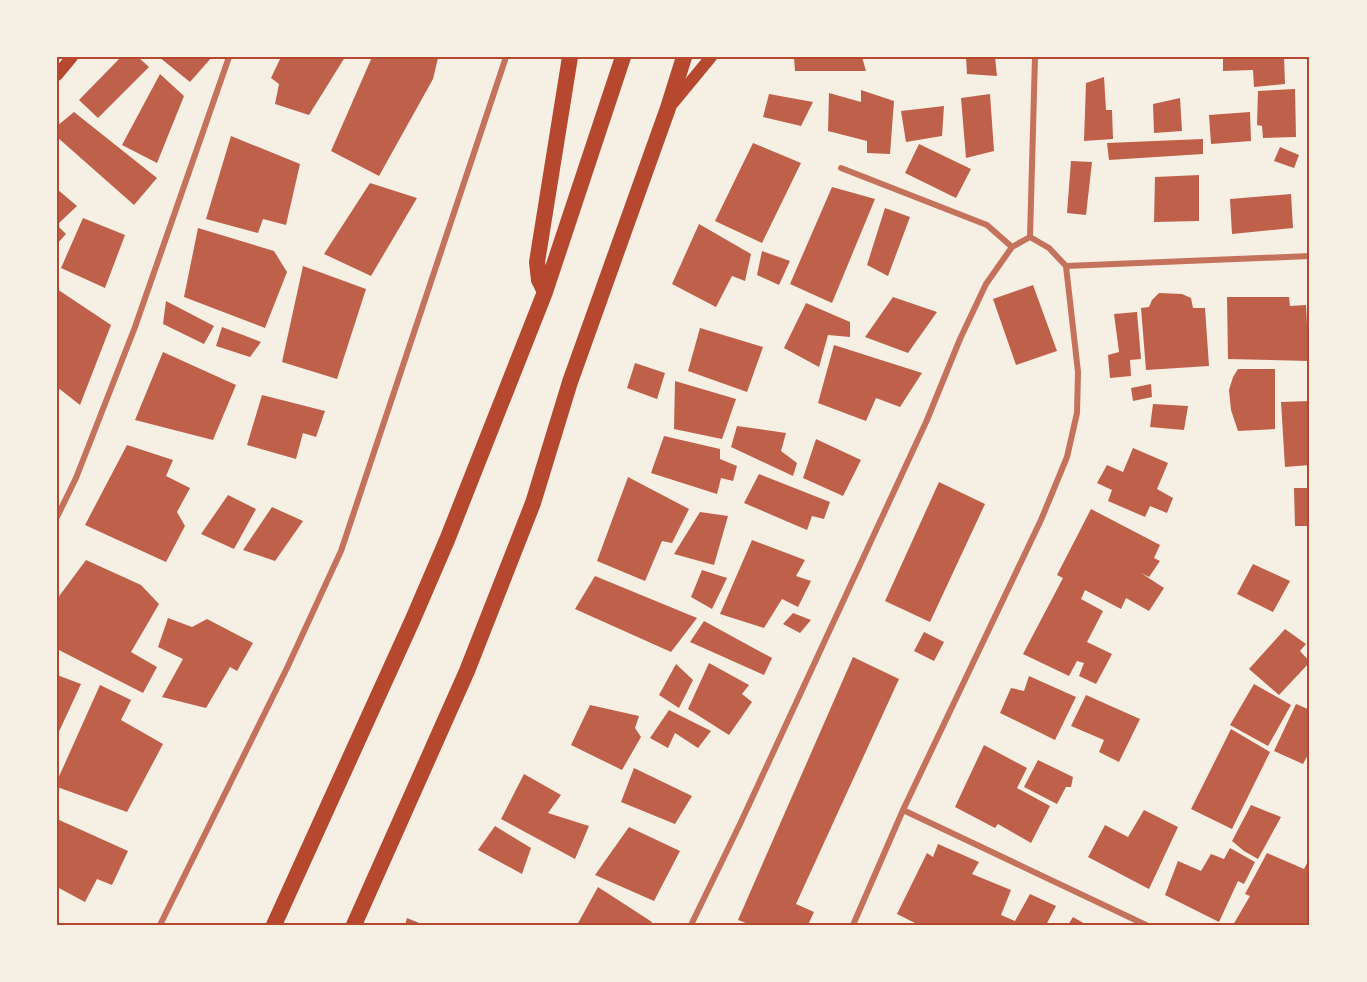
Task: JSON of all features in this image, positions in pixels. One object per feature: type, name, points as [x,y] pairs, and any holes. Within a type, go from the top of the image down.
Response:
[{"type":"highway","points":[[545,292],[539,280],[537,262],[570,57]]},
{"type":"highway","points":[[274,925],[413,619],[545,292],[623,57]]},
{"type":"highway","points":[[354,925],[467,671],[533,503],[570,382],[684,57]]},
{"type":"main road","points":[[57,75],[72,57]]},
{"type":"main road","points":[[668,108],[711,57]]},
{"type":"street","points":[[57,517],[76,478],[135,327],[229,57]]},
{"type":"street","points":[[160,925],[287,668],[341,551],[506,57]]},
{"type":"street","points":[[1030,237],[1035,57]]},
{"type":"street","points":[[841,168],[987,225],[1012,247]]},
{"type":"street","points":[[691,925],[927,420],[960,339],[986,284],[1012,247],[1030,237]]},
{"type":"street","points":[[853,925],[903,810],[1041,520],[1067,457],[1077,413],[1078,372],[1066,267],[1049,248],[1030,237]]},
{"type":"street","points":[[1066,267],[1310,256]]},
{"type":"street","points":[[903,810],[1146,925]]},
{"type":"building","points":[[121,57],[138,57],[149,67],[98,118],[79,100]]},
{"type":"building","points":[[159,57],[212,57],[190,82]]},
{"type":"building","points":[[281,57],[345,57],[309,115],[275,104],[279,84],[271,78]]},
{"type":"building","points":[[372,57],[438,58],[433,79],[379,176],[331,151]]},
{"type":"building","points":[[794,57],[862,57],[866,71],[795,71]]},
{"type":"building","points":[[966,57],[995,57],[997,76],[967,74]]},
{"type":"building","points":[[1223,57],[1284,57],[1285,84],[1254,87],[1253,70],[1223,71]]},
{"type":"building","points":[[160,74],[184,96],[157,163],[122,145]]},
{"type":"building","points":[[1104,77],[1106,110],[1112,110],[1113,139],[1084,141],[1086,83]]},
{"type":"building","points":[[1295,89],[1296,137],[1263,138],[1262,126],[1257,125],[1258,91]]},
{"type":"building","points":[[861,90],[894,101],[890,154],[867,153],[867,141],[828,131],[829,93],[861,102]]},
{"type":"building","points":[[769,94],[813,102],[801,126],[763,117]]},
{"type":"building","points":[[990,94],[994,151],[966,158],[961,98]]},
{"type":"building","points":[[1180,98],[1182,131],[1154,133],[1153,104]]},
{"type":"building","points":[[944,106],[942,136],[906,142],[901,111]]},
{"type":"building","points":[[74,112],[157,178],[134,205],[57,137],[57,126]]},
{"type":"building","points":[[1250,112],[1251,141],[1211,144],[1209,115]]},
{"type":"building","points":[[231,136],[300,164],[286,225],[263,219],[258,233],[206,219]]},
{"type":"building","points":[[1203,139],[1203,154],[1109,160],[1107,143]]},
{"type":"building","points":[[753,143],[801,163],[762,243],[715,221]]},
{"type":"building","points":[[919,144],[971,169],[956,198],[905,173]]},
{"type":"building","points":[[1280,147],[1299,155],[1294,168],[1274,161]]},
{"type":"building","points":[[1071,161],[1092,162],[1086,215],[1067,213]]},
{"type":"building","points":[[1199,175],[1199,221],[1154,222],[1155,177]]},
{"type":"building","points":[[370,183],[417,198],[371,276],[324,254]]},
{"type":"building","points":[[832,187],[875,199],[832,303],[790,284]]},
{"type":"building","points":[[57,189],[77,206],[57,225]]},
{"type":"building","points":[[1291,194],[1293,228],[1232,234],[1230,199]]},
{"type":"building","points":[[885,208],[910,217],[888,276],[867,265]]},
{"type":"building","points":[[83,218],[125,235],[105,288],[61,268]]},
{"type":"building","points":[[699,224],[751,254],[745,281],[732,276],[716,307],[672,284]]},
{"type":"building","points":[[57,225],[66,234],[57,244]]},
{"type":"building","points":[[198,228],[274,251],[287,272],[265,328],[184,297]]},
{"type":"building","points":[[762,251],[790,261],[779,285],[757,275]]},
{"type":"building","points":[[303,266],[366,289],[337,379],[282,362]]},
{"type":"building","points":[[1033,285],[1057,351],[1016,365],[993,299]]},
{"type":"building","points":[[57,289],[111,325],[80,405],[57,387]]},
{"type":"building","points":[[1159,293],[1182,294],[1191,298],[1193,308],[1205,308],[1209,366],[1146,370],[1141,308],[1149,307]]},
{"type":"building","points":[[893,297],[937,312],[908,353],[865,337]]},
{"type":"building","points":[[1227,297],[1289,297],[1290,306],[1306,305],[1309,361],[1228,359]]},
{"type":"building","points":[[166,301],[214,326],[204,344],[163,324]]},
{"type":"building","points":[[806,303],[850,322],[850,337],[828,335],[819,367],[784,348]]},
{"type":"building","points":[[1137,312],[1141,359],[1130,360],[1131,376],[1110,378],[1108,355],[1119,352],[1114,314]]},
{"type":"building","points":[[222,327],[261,342],[250,357],[216,346]]},
{"type":"building","points":[[700,328],[763,347],[747,392],[688,371]]},
{"type":"building","points":[[834,345],[922,373],[900,407],[876,398],[866,421],[818,403]]},
{"type":"building","points":[[163,352],[236,385],[213,440],[135,420]]},
{"type":"building","points":[[635,363],[665,373],[657,399],[627,388]]},
{"type":"building","points":[[1238,369],[1275,369],[1275,429],[1238,431],[1231,410],[1229,390]]},
{"type":"building","points":[[675,381],[736,399],[722,439],[674,429]]},
{"type":"building","points":[[1151,384],[1152,397],[1133,401],[1131,388]]},
{"type":"building","points":[[262,395],[325,411],[316,437],[303,433],[296,459],[247,445]]},
{"type":"building","points":[[1310,401],[1310,465],[1285,467],[1281,402]]},
{"type":"building","points":[[1153,404],[1188,406],[1184,430],[1150,427]]},
{"type":"building","points":[[737,426],[786,433],[781,451],[797,463],[793,476],[731,447]]},
{"type":"building","points":[[664,436],[720,449],[720,459],[737,466],[733,481],[721,478],[717,494],[651,473]]},
{"type":"building","points":[[816,439],[861,460],[843,496],[803,478]]},
{"type":"building","points":[[127,445],[173,460],[166,476],[190,488],[177,512],[185,526],[166,562],[85,525]]},
{"type":"building","points":[[1133,448],[1168,463],[1157,489],[1173,498],[1167,513],[1150,506],[1145,517],[1108,501],[1112,490],[1097,483],[1107,465],[1123,472]]},
{"type":"building","points":[[759,474],[830,502],[824,519],[812,516],[807,530],[744,503]]},
{"type":"building","points":[[628,477],[689,509],[672,543],[662,541],[645,581],[597,561]]},
{"type":"building","points":[[939,482],[985,504],[930,622],[885,601]]},
{"type":"building","points":[[1294,488],[1310,488],[1310,526],[1295,526]]},
{"type":"building","points":[[228,495],[256,509],[234,549],[201,534]]},
{"type":"building","points":[[272,507],[303,521],[275,561],[243,550]]},
{"type":"building","points":[[1091,509],[1160,545],[1154,558],[1160,561],[1149,577],[1141,573],[1164,588],[1149,611],[1126,598],[1121,609],[1085,590],[1081,599],[1103,611],[1087,642],[1112,654],[1096,684],[1079,676],[1084,663],[1077,661],[1069,676],[1023,654],[1063,578],[1057,575]]},
{"type":"building","points":[[700,512],[728,516],[714,565],[674,554]]},
{"type":"building","points":[[752,540],[805,560],[796,576],[811,581],[798,607],[782,599],[764,628],[720,614]]},
{"type":"building","points":[[86,560],[141,585],[159,604],[131,652],[157,667],[143,693],[57,649],[57,599]]},
{"type":"building","points":[[1253,564],[1290,581],[1273,612],[1237,594]]},
{"type":"building","points":[[702,570],[727,578],[712,609],[691,597]]},
{"type":"building","points":[[595,576],[697,618],[671,652],[575,609]]},
{"type":"building","points":[[793,613],[811,620],[800,633],[783,624]]},
{"type":"building","points":[[168,618],[192,627],[207,619],[253,643],[237,671],[230,667],[206,708],[162,697],[183,659],[158,647]]},
{"type":"building","points":[[704,621],[772,658],[764,675],[690,642]]},
{"type":"building","points":[[1285,629],[1306,644],[1300,651],[1310,662],[1279,695],[1249,669]]},
{"type":"building","points":[[924,632],[944,642],[934,661],[914,651]]},
{"type":"building","points":[[853,657],[899,679],[796,904],[814,912],[808,925],[751,925],[738,920]]},
{"type":"building","points":[[709,663],[749,685],[742,694],[752,702],[729,735],[688,709]]},
{"type":"building","points":[[676,664],[693,680],[679,708],[659,695]]},
{"type":"building","points":[[57,675],[81,684],[57,736]]},
{"type":"building","points":[[1029,676],[1076,697],[1055,740],[1000,713],[1011,688],[1024,691]]},
{"type":"building","points":[[1254,684],[1291,705],[1268,746],[1230,725]]},
{"type":"building","points":[[100,685],[131,700],[121,720],[163,744],[127,812],[57,787],[57,781]]},
{"type":"building","points":[[1086,695],[1140,719],[1119,762],[1099,752],[1104,740],[1071,726]]},
{"type":"building","points":[[1296,704],[1310,710],[1310,751],[1303,764],[1274,751]]},
{"type":"building","points":[[590,705],[639,716],[635,728],[641,737],[622,770],[571,745]]},
{"type":"building","points":[[669,710],[711,731],[698,748],[675,733],[668,748],[650,738]]},
{"type":"building","points":[[1231,729],[1270,752],[1232,829],[1191,809]]},
{"type":"building","points":[[984,745],[1027,768],[1017,788],[1050,806],[1031,843],[998,824],[995,828],[955,807]]},
{"type":"building","points":[[1038,760],[1073,777],[1071,787],[1066,787],[1057,804],[1024,787]]},
{"type":"building","points":[[634,768],[692,796],[675,824],[621,802]]},
{"type":"building","points":[[524,774],[561,795],[548,813],[589,826],[575,859],[501,819]]},
{"type":"building","points":[[1251,805],[1281,817],[1258,859],[1232,841]]},
{"type":"building","points":[[1144,810],[1178,827],[1149,889],[1088,857],[1105,825],[1128,837]]},
{"type":"building","points":[[57,819],[128,851],[112,885],[97,879],[85,902],[57,887]]},
{"type":"building","points":[[495,826],[531,848],[522,874],[478,850]]},
{"type":"building","points":[[629,827],[680,851],[654,901],[595,875]]},
{"type":"building","points":[[938,844],[979,862],[972,874],[1011,890],[1001,915],[1015,921],[1030,894],[1056,906],[1046,925],[919,925],[897,914],[927,853],[933,857]]},
{"type":"building","points":[[1230,848],[1255,862],[1244,884],[1238,881],[1219,922],[1165,895],[1178,861],[1201,871],[1211,854],[1224,859]]},
{"type":"building","points":[[1267,853],[1304,869],[1307,863],[1310,864],[1310,925],[1233,925],[1250,896],[1245,894]]},
{"type":"building","points":[[598,887],[652,922],[650,925],[577,925]]},
{"type":"building","points":[[1073,917],[1087,925],[1068,925]]},
{"type":"building","points":[[407,918],[424,925],[405,925]]}]
